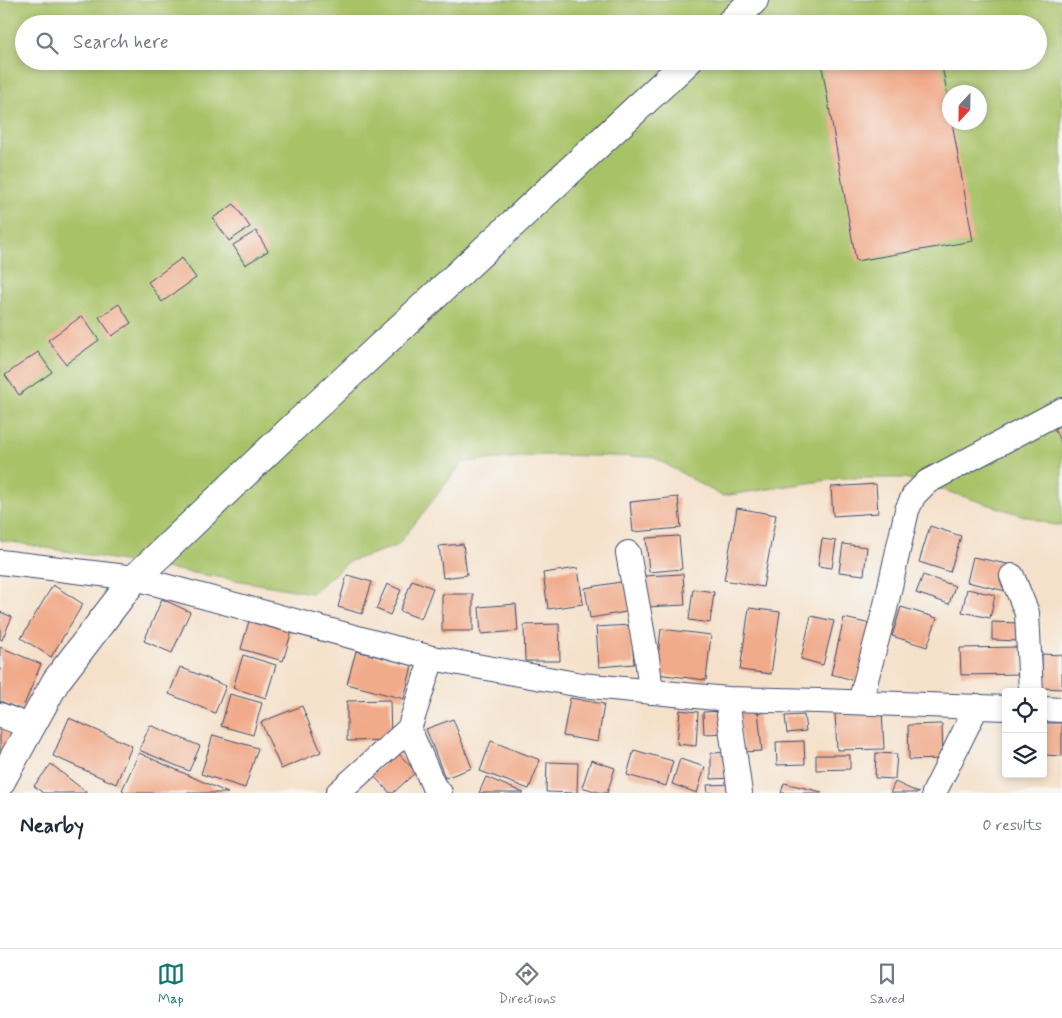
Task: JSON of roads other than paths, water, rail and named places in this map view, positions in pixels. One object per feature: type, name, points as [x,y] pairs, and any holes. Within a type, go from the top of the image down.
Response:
[{"type":"street","points":[[738,15],[754,0]]},
{"type":"street","points":[[0,783],[56,681],[135,578],[300,421],[678,70]]},
{"type":"street","points":[[860,702],[886,609],[907,510],[914,495],[927,482],[1062,410]]},
{"type":"street","points":[[628,553],[647,658],[651,692]]},
{"type":"street","points":[[0,562],[135,578],[432,658],[581,685],[727,698],[1002,708]]},
{"type":"street","points":[[1012,576],[1027,613],[1031,688]]},
{"type":"street","points":[[338,793],[409,729],[432,658]]},
{"type":"street","points":[[727,698],[740,793]]},
{"type":"street","points":[[934,793],[977,706]]},
{"type":"street","points":[[1047,709],[1062,710]]},
{"type":"street","points":[[0,715],[31,727]]},
{"type":"street","points":[[409,729],[436,791]]}]
